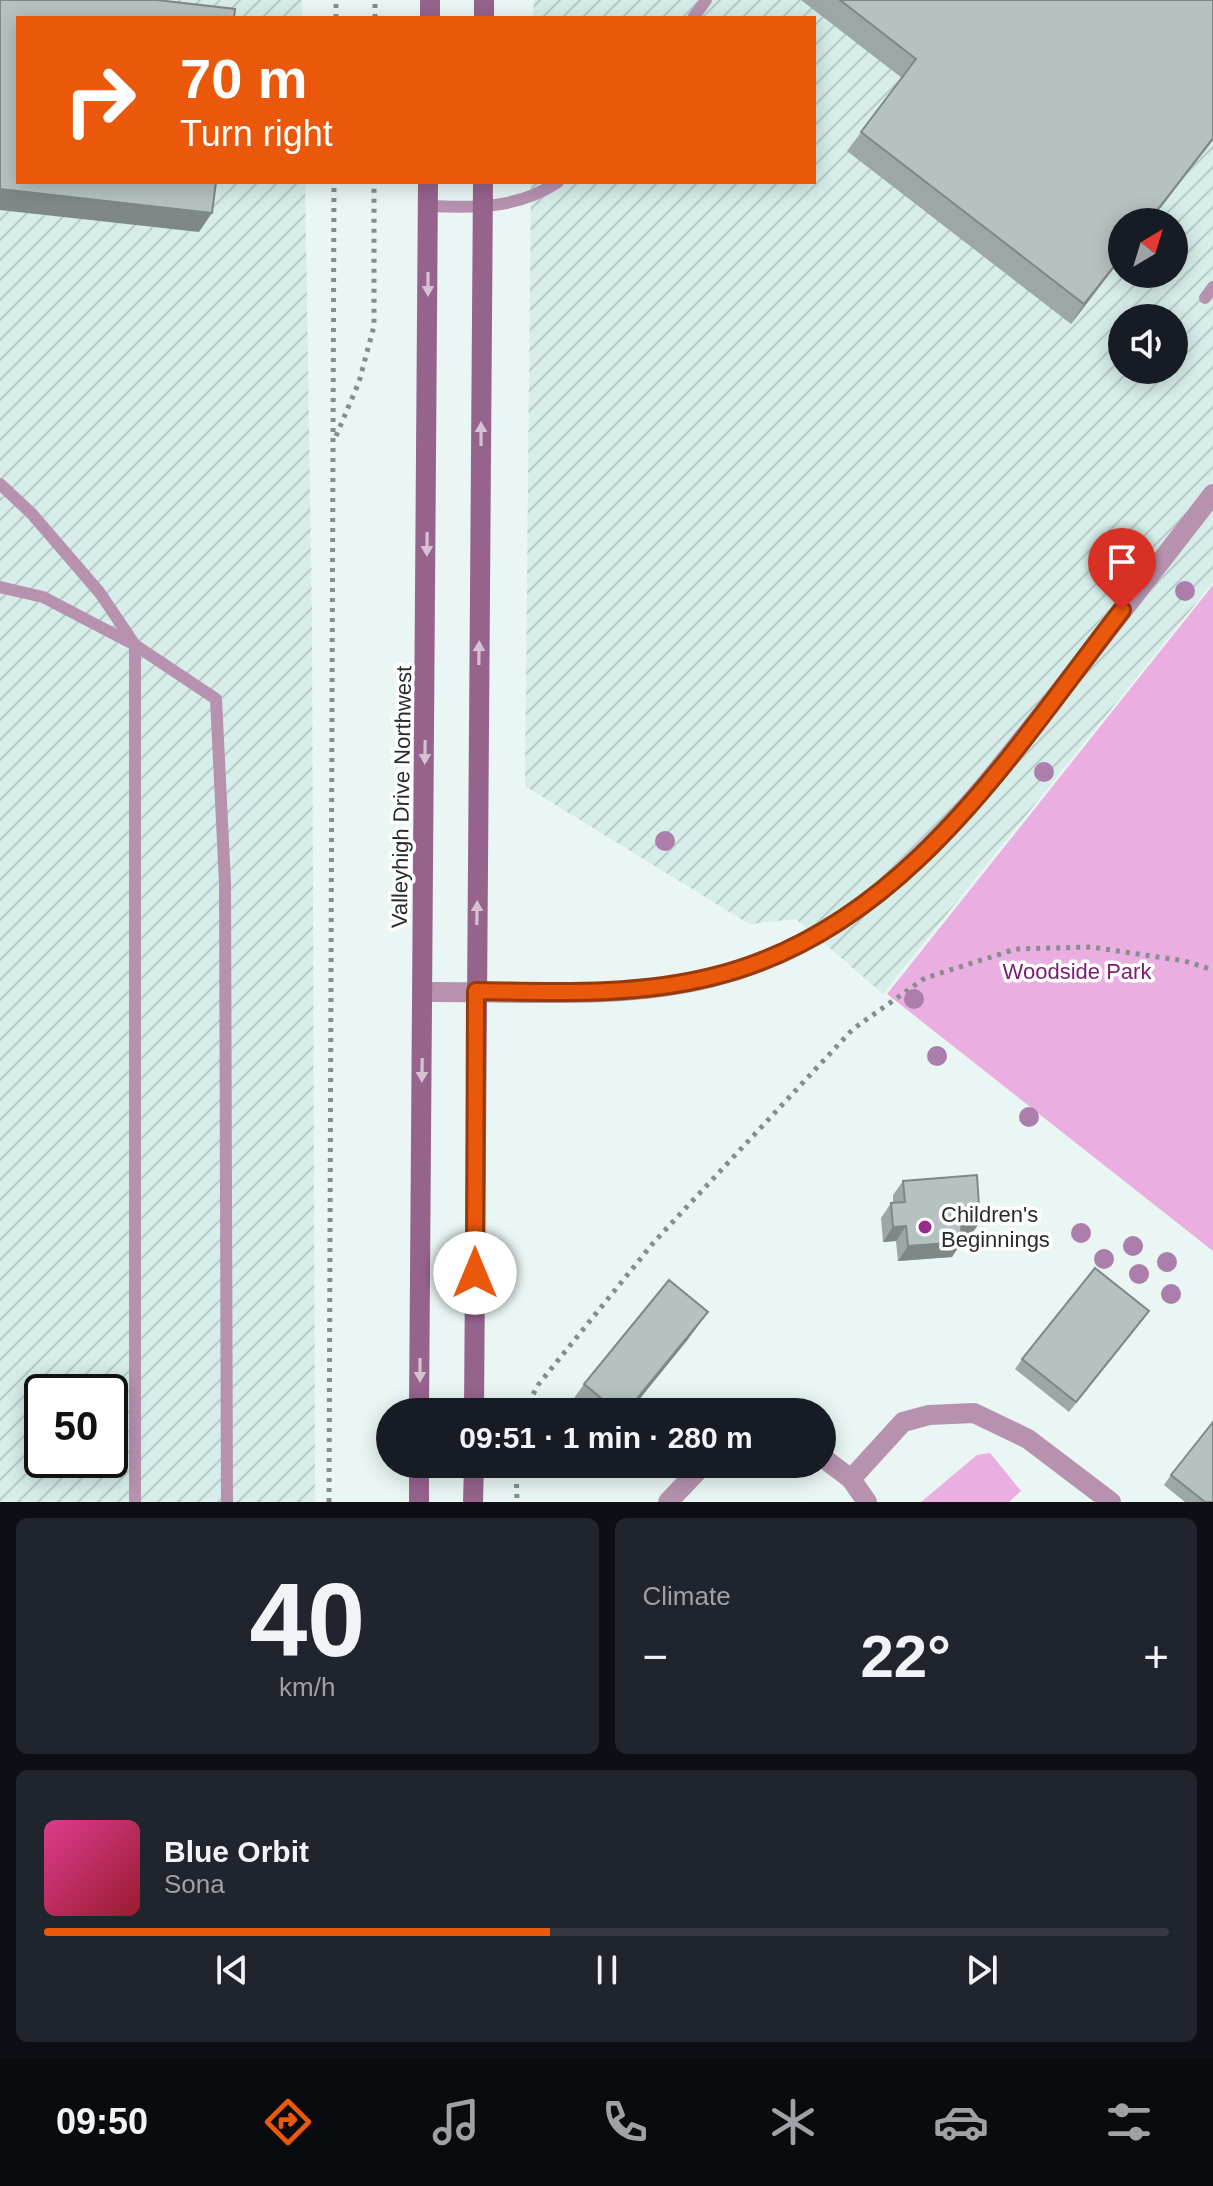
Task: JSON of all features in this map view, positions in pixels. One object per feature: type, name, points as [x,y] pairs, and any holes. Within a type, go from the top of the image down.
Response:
[{"type":"main road","name":"Valleyhigh Drive Northwest","points":[[419,1398],[428,184]]},
{"type":"main road","points":[[474,1398],[483,184]]},
{"type":"main road","points":[[419,1478],[419,1502]]},
{"type":"main road","points":[[473,1502],[474,1478]]},
{"type":"street","points":[[423,992],[643,989],[711,977],[741,969],[808,939],[868,903],[934,845],[996,773],[1213,494]]},
{"type":"street","points":[[851,1479],[903,1422],[929,1415],[974,1413],[1028,1439],[1111,1502]]},
{"type":"street","points":[[836,1468],[851,1479],[867,1502]]},
{"type":"street","points":[[668,1502],[691,1478]]},
{"type":"lane","points":[[428,206],[483,208],[539,195],[555,184]]},
{"type":"lane","points":[[0,484],[32,514],[100,593],[135,645],[135,1502]]},
{"type":"lane","points":[[0,587],[43,597],[135,645],[216,699],[225,883],[227,1502]]},
{"type":"path","points":[[329,1502],[334,184]]},
{"type":"path","points":[[334,440],[359,382],[374,326],[374,184]]},
{"type":"path","points":[[531,1398],[538,1385],[654,1242],[853,1029],[925,978],[1016,949],[1091,947],[1185,961],[1213,970]]},
{"type":"path","points":[[516,1478],[517,1502]]},
{"type":"shaded area","points":[[0,0],[302,0],[302,16],[16,16],[16,184],[305,184],[312,618],[315,1502],[0,1502]]},
{"type":"shaded area","points":[[534,0],[1213,0],[1213,582],[883,994],[796,919],[749,924],[525,786],[531,184],[816,184],[816,16],[533,16]]},
{"type":"green space","name":"Woodside Park","points":[[1213,585],[1213,1251],[887,994]]},
{"type":"green space","points":[[990,1453],[1021,1491],[1009,1502],[921,1502],[977,1455]]},
{"type":"building","points":[[0,0],[157,0],[235,9],[234,16],[16,16],[16,184],[216,184],[212,213],[0,189]]},
{"type":"building","points":[[840,0],[1213,0],[1213,138],[1159,208],[1108,208],[1108,274],[1084,304],[861,132],[916,59]]},
{"type":"building","name":"Children's Beginnings","points":[[977,1175],[980,1222],[961,1223],[962,1242],[908,1246],[906,1226],[893,1227],[891,1203],[905,1202],[903,1181]]},
{"type":"building","points":[[1095,1268],[1149,1311],[1076,1402],[1022,1359]]},
{"type":"building","points":[[669,1280],[708,1312],[637,1398],[601,1398],[584,1384]]},
{"type":"building","points":[[1213,1422],[1213,1502],[1205,1502],[1171,1475]]},
{"type":"place","name":"Children's Beginnings","points":[[925,1227]]},
{"type":"route","points":[[475,1273],[476,991],[599,992],[678,984],[741,969],[808,939],[841,920],[868,903],[903,874],[949,829],[1122,610]]}]
